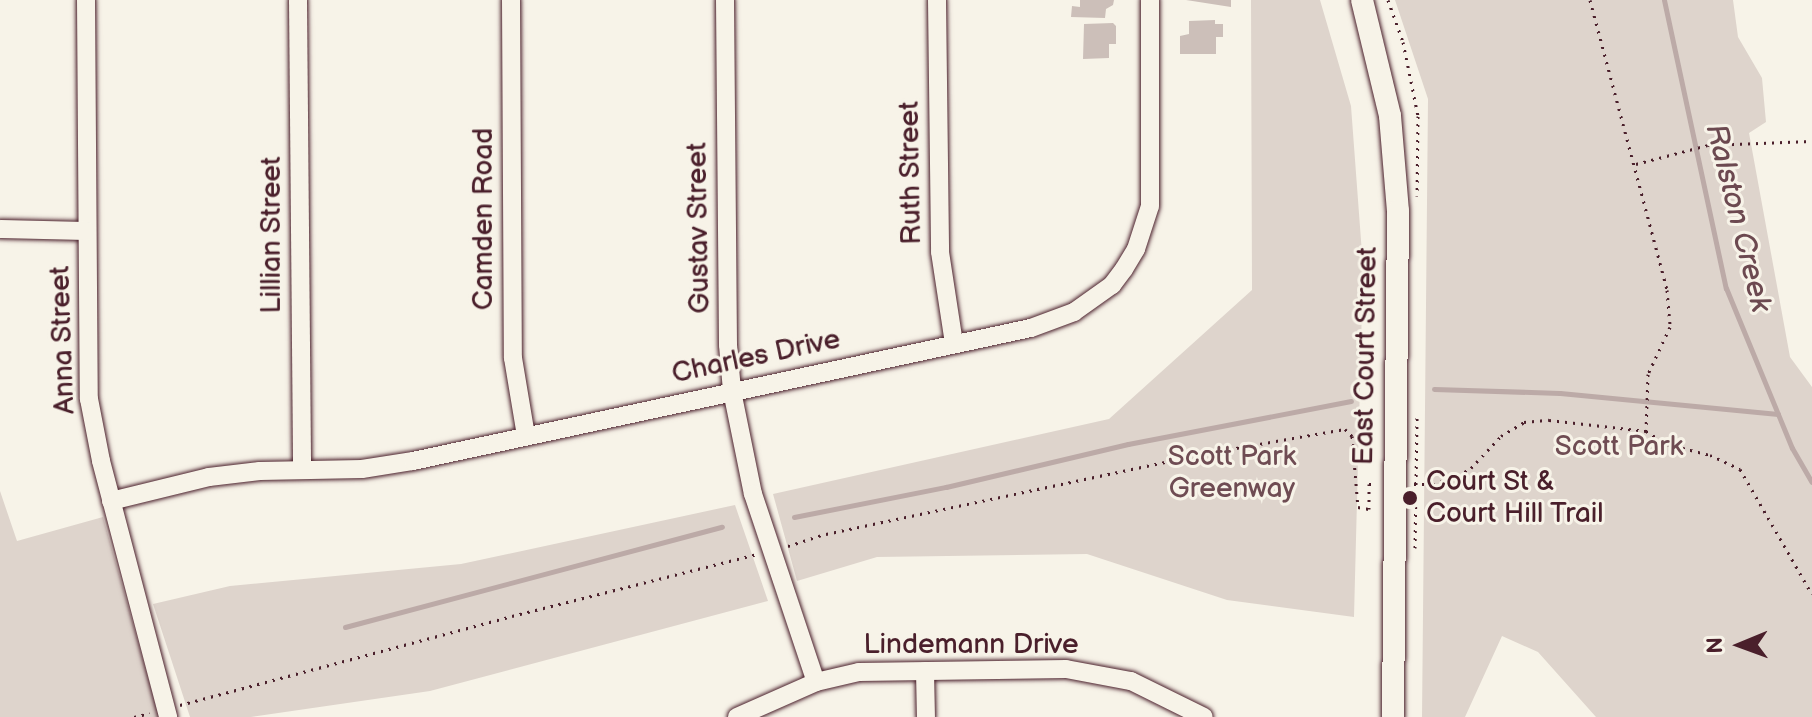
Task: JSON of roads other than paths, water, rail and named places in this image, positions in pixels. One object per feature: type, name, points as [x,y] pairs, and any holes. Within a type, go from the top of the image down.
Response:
[{"type":"street","name":"Anna Street","points":[[86,0],[89,399],[111,501],[168,717]]},
{"type":"street","name":"Lillian Street","points":[[298,0],[302,470]]},
{"type":"street","name":"Camden Road","points":[[511,0],[513,358],[526,436]]},
{"type":"street","name":"Gustav Street","points":[[725,0],[732,391],[753,494],[816,682]]},
{"type":"street","name":"Ruth Street","points":[[937,0],[940,252],[954,344]]},
{"type":"street","name":"Charles Drive","points":[[111,501],[209,477],[362,469],[1031,328],[1074,312],[1112,285],[1136,249],[1150,206],[1150,0]]},
{"type":"street","name":"East Court Street","points":[[1362,0],[1382,70],[1396,164],[1393,717]]},
{"type":"street","points":[[0,229],[87,231]]},
{"type":"street","name":"Lindemann Drive","points":[[737,717],[816,682],[859,672],[1083,670],[1131,681],[1181,711],[1204,717]]},
{"type":"street","points":[[925,671],[926,717]]},
{"type":"waterway","name":"Ralston Creek","points":[[1664,0],[1726,288],[1792,448],[1812,482]]},
{"type":"waterway","points":[[1434,389],[1560,393],[1778,414]]},
{"type":"waterway","points":[[794,517],[946,487],[1128,444],[1351,401]]},
{"type":"waterway","points":[[345,627],[722,527]]},
{"type":"place","name":"Court St & Court Hill Trail","points":[[1410,498]]},
{"type":"park label","name":"Scott Park","points":[[1619,447]]},
{"type":"park label","name":"Scott Park Greenway","points":[[1232,473]]}]
